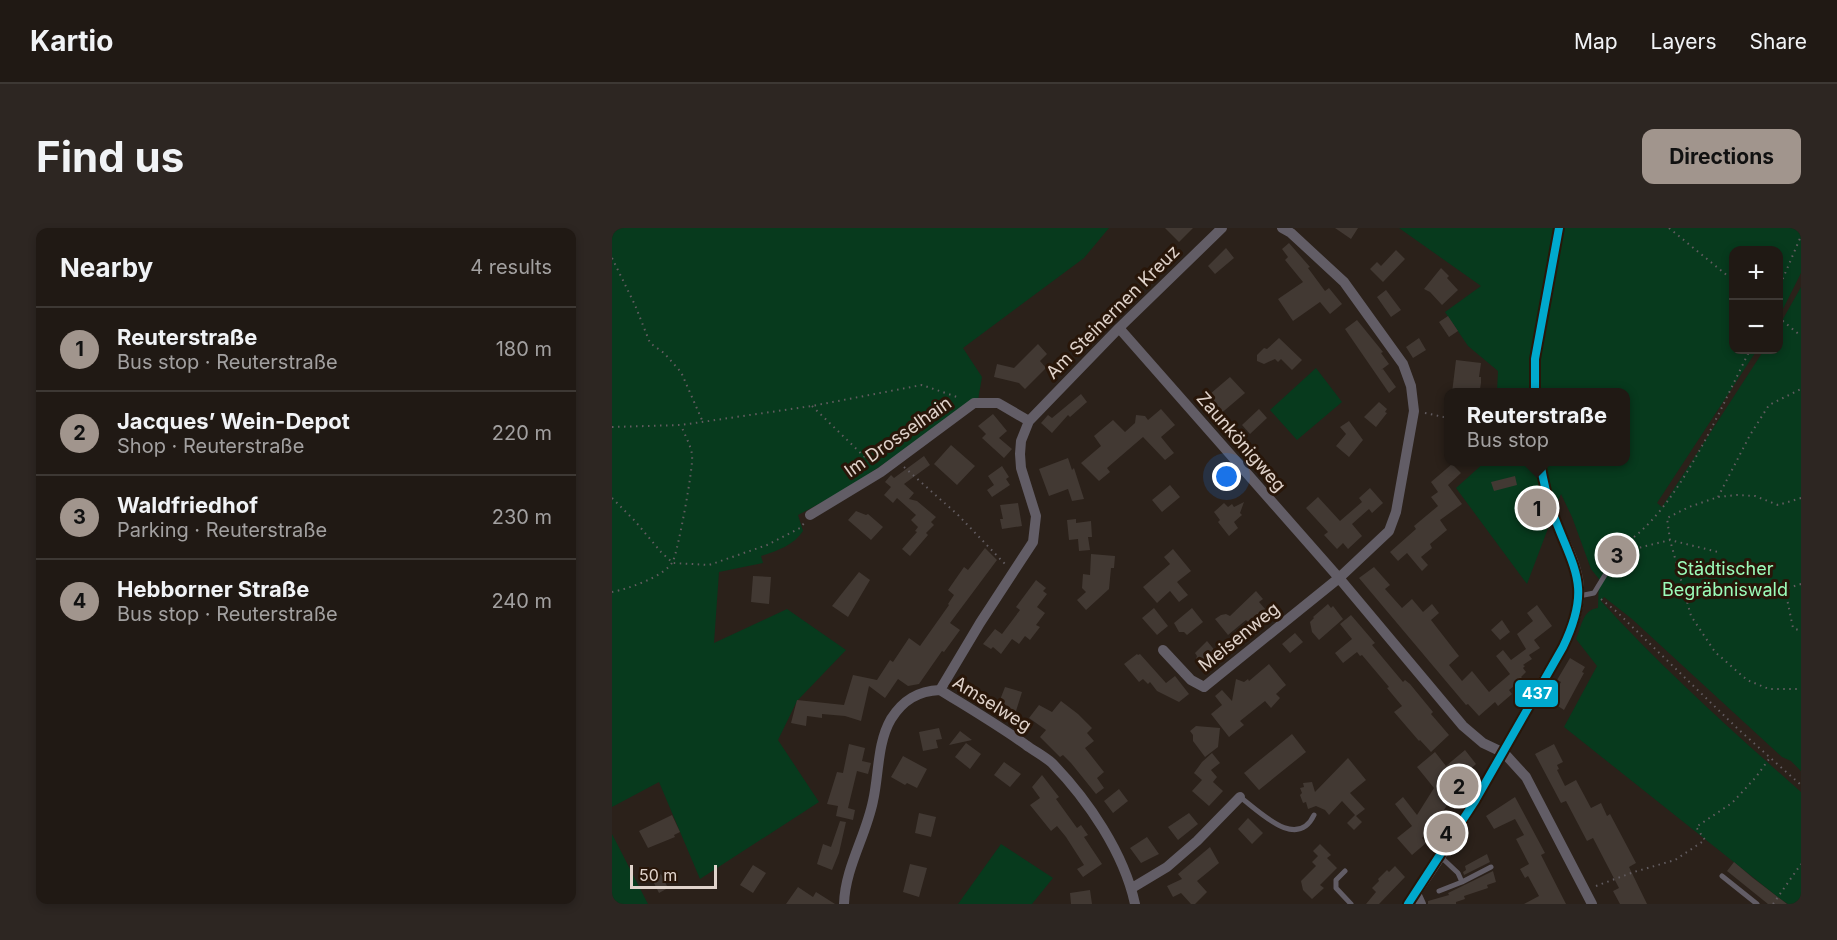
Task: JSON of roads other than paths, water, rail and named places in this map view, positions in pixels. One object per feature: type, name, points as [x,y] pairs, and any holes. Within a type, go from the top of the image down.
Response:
[{"type":"street","name":"Am Steinernen Kreuz","points":[[1029,421],[1119,328],[1222,228]]},
{"type":"street","points":[[1282,228],[1291,233],[1344,282],[1403,364],[1410,386],[1414,411],[1396,512],[1389,531],[1339,578]]},
{"type":"street","points":[[1535,388],[1535,358],[1559,228]]},
{"type":"street","name":"Zaunkönigweg","points":[[1119,328],[1339,578],[1463,726],[1483,743],[1504,753],[1526,777],[1592,904]]},
{"type":"street","name":"Im Drosselhain","points":[[810,515],[881,472],[974,403],[998,403],[1029,421]]},
{"type":"street","points":[[940,690],[1033,542],[1036,516],[1020,454],[1021,441],[1029,421]]},
{"type":"street","points":[[1408,904],[1504,753],[1574,625],[1580,596],[1578,578],[1548,500],[1541,466]]},
{"type":"street","name":"Meisenweg","points":[[1163,650],[1191,680],[1204,687],[1339,578]]},
{"type":"street","name":"Amselweg","points":[[844,904],[849,874],[873,802],[884,737],[891,719],[910,697],[932,690],[940,690],[999,726],[1051,762],[1089,808],[1113,844],[1132,888],[1135,904]]},
{"type":"street","points":[[1132,888],[1167,867],[1197,841],[1240,797]]},
{"type":"street","points":[[1416,893],[1421,904]]},
{"type":"lane","points":[[1580,596],[1594,593],[1619,552],[1629,541]]},
{"type":"lane","points":[[1240,797],[1288,830],[1306,828],[1314,815]]},
{"type":"lane","points":[[1440,857],[1458,873],[1462,882]]},
{"type":"lane","points":[[1439,891],[1491,867]]},
{"type":"lane","points":[[1345,871],[1336,880],[1336,888],[1351,904]]},
{"type":"lane","points":[[1722,876],[1757,904]]},
{"type":"place","name":"Reuterstraße","points":[[1537,508]]},
{"type":"place","name":"Waldfriedhof","points":[[1617,555]]},
{"type":"place","name":"Jacques’ Wein-Depot","points":[[1459,786]]},
{"type":"place","name":"Hebborner Straße","points":[[1446,833]]},
{"type":"park label","name":"Städtischer Begräbniswald","points":[[1725,579]]}]
